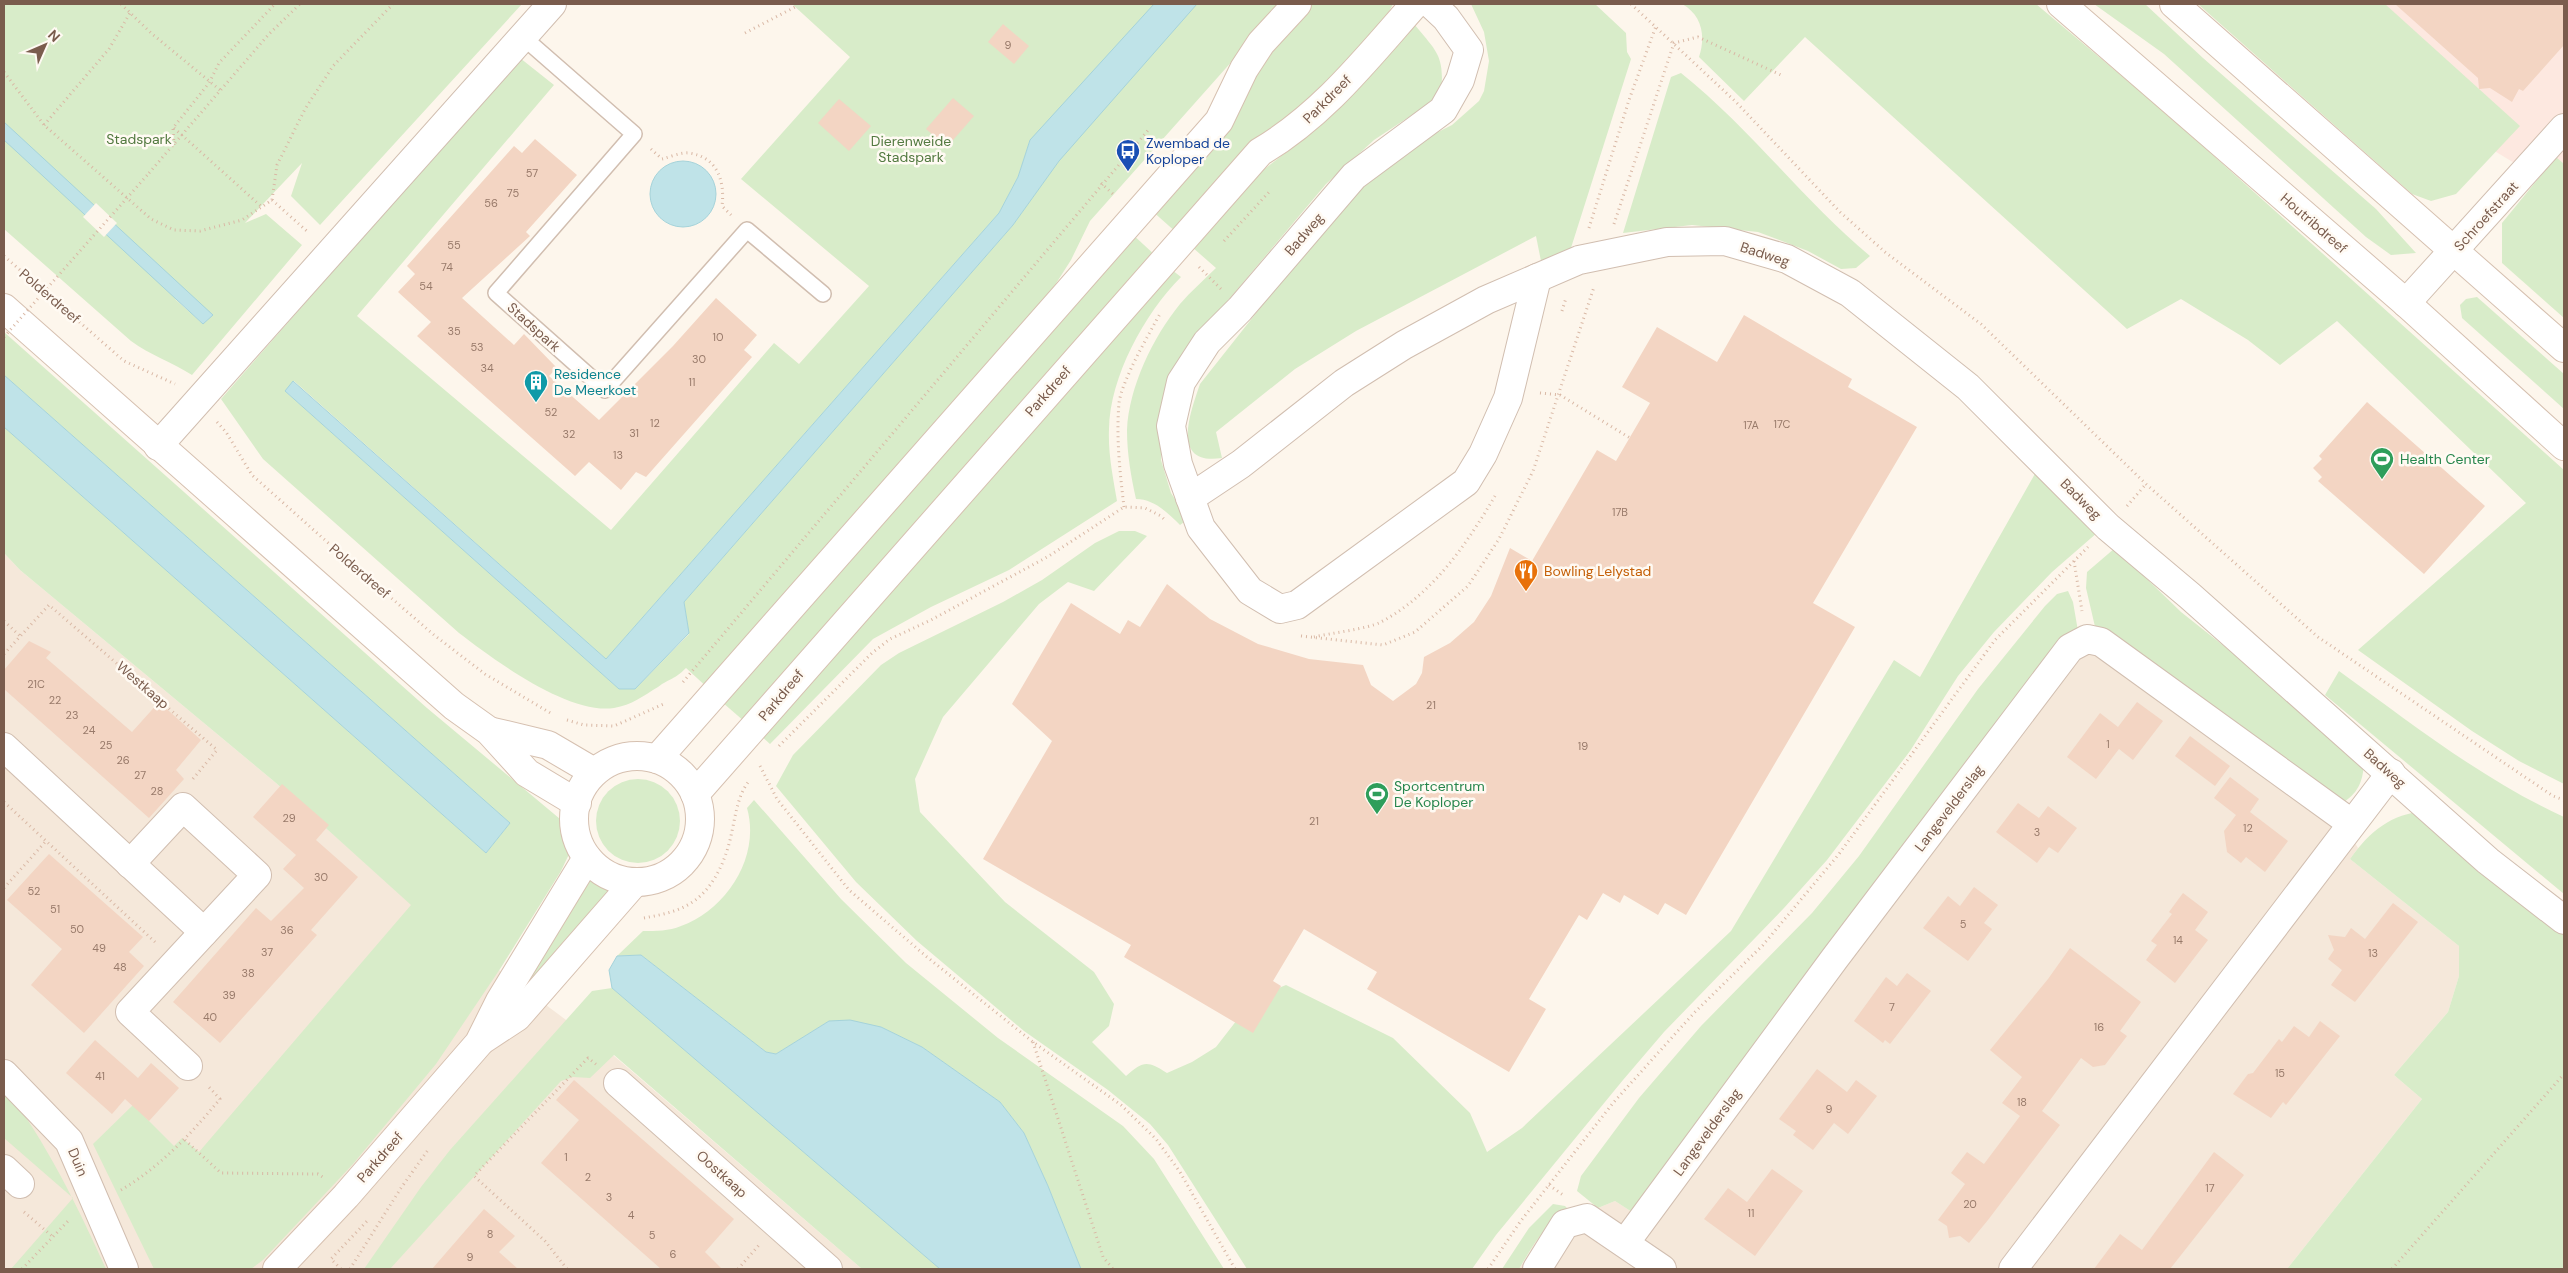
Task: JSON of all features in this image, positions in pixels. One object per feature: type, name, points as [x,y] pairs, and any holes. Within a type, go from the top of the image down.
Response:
[{"type":"street","points":[[158,446],[552,4]]},
{"type":"street","points":[[657,759],[703,709],[764,635],[1219,121],[1244,69],[1257,50],[1297,4]]},
{"type":"street","name":"Parkdreef","points":[[695,794],[1260,152],[1289,135],[1325,104],[1416,4]]},
{"type":"street","name":"Badweg","points":[[1431,4],[1446,18],[1469,50],[1460,80],[1443,110],[1354,176],[1240,309],[1207,342],[1181,382],[1171,426],[1178,464],[1201,528],[1250,591],[1280,609],[1297,605],[1466,482],[1483,454],[1508,398],[1537,278]]},
{"type":"street","name":"Houtribdreef","points":[[2061,4],[2406,303],[2564,446]]},
{"type":"street","points":[[2174,4],[2564,348]]},
{"type":"street","name":"Schroefstraat","points":[[2406,303],[2564,128]]},
{"type":"street","name":"Badweg","points":[[1190,498],[1241,464],[1344,383],[1404,345],[1486,300],[1578,260],[1667,242],[1725,241],[1787,258],[1850,293],[1968,387],[2108,527],[2391,773],[2488,861],[2564,920]]},
{"type":"street","points":[[4,308],[454,706],[489,731],[527,774],[577,803]]},
{"type":"street","points":[[2087,639],[2101,642],[2351,823]]},
{"type":"street","name":"Langevelderslag","points":[[1625,1243],[1835,958],[2070,648],[2087,639]]},
{"type":"street","points":[[489,731],[548,745],[594,772]]},
{"type":"street","points":[[4,748],[204,932]]},
{"type":"street","points":[[635,756],[657,759],[680,772],[695,794],[700,815],[698,836],[689,856],[674,871],[655,880],[634,882],[616,879],[600,870],[587,858],[576,836],[574,813],[581,790],[594,772],[613,760],[635,756]]},
{"type":"street","points":[[2013,1269],[2351,823],[2391,773]]},
{"type":"street","points":[[130,864],[183,806],[257,875],[130,1012],[188,1066]]},
{"type":"street","name":"Parkdreef","points":[[277,1269],[346,1196],[479,1043],[500,1001],[587,858]]},
{"type":"street","name":"Parkdreef","points":[[479,1043],[517,1017],[634,882]]},
{"type":"street","name":"Duin","points":[[4,1074],[70,1141],[124,1269]]},
{"type":"street","name":"Oostkaap","points":[[618,1083],[825,1268]]},
{"type":"street","points":[[1537,1269],[1565,1224],[1587,1218],[1662,1269]]},
{"type":"lane","points":[[523,37],[634,134]]},
{"type":"lane","name":"Stadspark","points":[[634,134],[496,293],[605,390],[746,230]]},
{"type":"lane","points":[[746,230],[822,294]]},
{"type":"path","points":[[121,4],[209,83],[220,90]]},
{"type":"path","points":[[174,146],[173,128],[209,83],[219,63],[275,4]]},
{"type":"path","points":[[4,337],[174,146],[269,34],[300,4]]},
{"type":"path","points":[[4,72],[44,125],[150,219],[174,230],[189,232],[222,227],[242,220],[263,208],[272,200],[277,165],[305,109],[333,66],[393,4]]},
{"type":"path","points":[[1631,4],[1736,102],[1840,212],[1885,252],[1981,324],[2146,484],[2318,637],[2553,796],[2564,800]]},
{"type":"path","points":[[745,33],[797,6]]},
{"type":"path","points":[[44,125],[109,49],[130,13]]},
{"type":"path","points":[[1698,37],[1781,75]]},
{"type":"path","points":[[173,128],[263,208]]},
{"type":"path","points":[[679,688],[694,667],[1150,128]]},
{"type":"path","points":[[634,134],[662,159],[688,153],[705,158],[719,171],[724,190],[722,206],[746,230]]},
{"type":"path","points":[[1223,242],[1270,191]]},
{"type":"path","points":[[272,200],[332,253]]},
{"type":"path","name":"Polderdreef","points":[[4,256],[124,361],[173,383],[198,402],[226,432],[252,475],[434,635],[485,674],[558,718],[584,725],[614,726],[671,701],[680,699],[695,703],[703,709]]},
{"type":"path","points":[[1194,274],[1206,262]]},
{"type":"path","points":[[1124,507],[1119,462],[1120,402],[1139,352],[1165,304]]},
{"type":"path","points":[[1535,392],[1560,394],[1630,438]]},
{"type":"path","points":[[1488,1269],[1520,1222],[1613,1103],[1694,1013],[1775,930],[1855,833],[1995,640],[2108,527],[2146,484]]},
{"type":"path","points":[[774,752],[872,653],[890,639],[931,620],[1049,556],[1124,507],[1145,508],[1161,516],[1170,526]]},
{"type":"path","points":[[2074,560],[2087,639]]},
{"type":"path","name":"Westkaap","points":[[4,654],[48,605],[217,750],[194,775],[183,806]]},
{"type":"path","points":[[4,622],[20,636]]},
{"type":"path","points":[[1293,635],[1311,637]]},
{"type":"path","points":[[741,742],[760,766],[777,799],[849,890],[927,957],[1033,1042],[1121,1105],[1156,1139],[1180,1172],[1235,1269]]},
{"type":"path","points":[[760,766],[767,759]]},
{"type":"path","points":[[4,802],[176,961]]},
{"type":"path","points":[[4,888],[46,841]]},
{"type":"path","points":[[1033,1042],[1103,1257],[1113,1269]]},
{"type":"path","points":[[567,1269],[545,1241],[474,1176],[588,1058],[618,1083]]},
{"type":"path","points":[[22,1269],[71,1218],[136,1181],[185,1140],[220,1099],[188,1066]]},
{"type":"path","points":[[2392,1269],[2564,1074]]},
{"type":"path","points":[[185,1140],[221,1173],[318,1174],[346,1196],[374,1212],[331,1259],[341,1269]]},
{"type":"shaded area","points":[[2311,4],[2564,4],[2564,193],[2402,95]]},
{"type":"shaded area","points":[[4,553],[20,570],[276,783],[412,905],[613,1055],[862,1269],[4,1269]]},
{"type":"shaded area","points":[[2072,633],[2330,802],[2358,848],[2350,859],[2459,946],[2459,976],[2448,1012],[2394,1075],[2422,1099],[2287,1269],[1519,1269],[1542,1231],[1560,1215],[1570,1211],[1598,1208],[1615,1201],[1632,1212]]},
{"type":"green space","name":"Stadspark","points":[[4,4],[522,4],[320,225],[291,196],[302,163],[245,223],[266,214],[302,245],[192,375],[131,341],[4,229]],"holes":[[[175,299],[213,315],[203,324]]]},
{"type":"green space","name":"Dierenweide Stadspark","points":[[792,4],[1283,4],[1090,221],[1071,260],[1048,296],[709,689],[686,668],[675,677],[632,702],[614,708],[596,708],[576,703],[533,683],[459,633],[263,459],[221,399],[520,58],[554,85],[357,316],[611,530],[774,343],[799,364],[869,286],[741,179],[850,57]],"holes":[[[1030,140],[1060,159],[1013,225],[684,602],[689,634],[635,689],[619,689],[285,391],[294,381],[606,659],[999,213],[1018,177]]]},
{"type":"green space","points":[[1312,4],[1393,4],[1376,36],[1177,233],[1151,210],[1258,67]]},
{"type":"green space","points":[[1471,4],[1595,4],[1626,33],[1627,52],[1631,59],[1570,251],[1541,261],[1536,236],[1356,331],[1295,369],[1216,432],[1222,458],[1205,458],[1195,454],[1189,445],[1188,434],[1192,408],[1200,384],[1336,212],[1408,147],[1452,125],[1479,101],[1484,91],[1489,61],[1484,32]]},
{"type":"green space","points":[[1682,4],[2036,4],[2167,114],[2564,470],[2564,784],[2519,761],[2472,731],[2358,650],[2526,503],[2337,321],[2280,365],[2248,340],[2181,299],[2127,329],[1805,37],[1744,101],[1699,57],[1702,41],[1701,27],[1694,14]]},
{"type":"green space","points":[[2094,4],[2145,4],[2203,58],[2376,209],[2416,253],[2391,255],[2366,237],[2164,54]]},
{"type":"green space","points":[[2198,4],[2385,4],[2520,126],[2456,194],[2431,201],[2412,194]]},
{"type":"green space","points":[[1414,24],[1433,48],[1440,61],[1442,70],[1441,92],[1424,107],[1374,140],[1326,184],[1209,323],[1163,416],[1161,460],[1171,493],[1182,510],[1195,514],[1180,525],[1155,504],[1136,499],[1130,465],[1127,430],[1132,397],[1152,347],[1180,304],[1216,268],[1192,247],[1258,174],[1302,140]]},
{"type":"green space","points":[[1681,73],[1730,117],[1822,212],[1870,256],[1856,268],[1841,269],[1808,251],[1758,232],[1692,225],[1623,233],[1671,77]]},
{"type":"green space","points":[[2556,157],[2564,164],[2564,318],[2502,263],[2502,223]]},
{"type":"green space","points":[[1131,233],[1156,256],[745,722],[722,702]]},
{"type":"green space","points":[[1172,270],[1181,277],[1154,309],[1142,328],[1122,368],[1115,389],[1111,409],[1109,447],[1117,501],[1009,570],[931,607],[873,639],[770,744],[760,735]]},
{"type":"green space","points":[[2477,297],[2564,374],[2564,409],[2462,318],[2460,305],[2466,299]]},
{"type":"green space","points":[[4,332],[427,708],[566,824],[571,850],[561,871],[500,969],[436,1064],[353,1164],[263,1260],[251,1269],[154,1269],[93,1144],[133,1105],[174,1146],[182,1138],[199,1152],[411,905],[276,783],[20,570],[4,553],[4,427],[486,853],[510,823],[4,375]]},
{"type":"green space","points":[[2036,472],[2098,532],[2052,572],[1994,632],[1958,676],[1910,751],[1827,860],[1784,908],[1664,1032],[1496,1235],[1472,1269],[1247,1269],[1168,1145],[1150,1124],[1108,1090],[1024,1031],[917,941],[856,882],[776,786],[793,755],[881,665],[899,653],[1003,602],[1042,580],[1095,543],[1119,531],[1135,531],[1147,536],[1094,591],[1068,582],[1039,604],[943,717],[915,779],[920,812],[1005,902],[1094,972],[1114,1004],[1109,1026],[1092,1042],[1126,1076],[1137,1067],[1145,1064],[1155,1066],[1167,1073],[1192,1062],[1216,1047],[1254,998],[1286,985],[1393,1038],[1470,1113],[1487,1152],[1522,1128],[1731,931],[1894,660],[1920,677]]},
{"type":"green space","points":[[2115,548],[2181,612],[2364,757],[2358,788],[2350,798],[2344,802],[2096,631],[2086,588],[2087,572]]},
{"type":"green space","points":[[2068,591],[2073,602],[2078,631],[1632,1212],[1615,1201],[1598,1208],[1577,1191],[1581,1176],[1639,1098],[1701,1026],[1812,913],[1859,856],[1978,689],[2045,606],[2057,594]]},
{"type":"green space","points":[[2339,671],[2448,750],[2505,786],[2564,817],[2564,894],[2325,695]]},
{"type":"green space","points":[[638,779],[654,782],[673,798],[677,805],[680,821],[677,837],[661,856],[654,860],[638,863],[622,860],[603,844],[599,837],[596,821],[599,805],[615,786],[622,782]]},
{"type":"green space","points":[[754,800],[841,899],[906,963],[998,1038],[1123,1126],[1154,1159],[1224,1269],[1081,1269],[1048,1186],[1024,1133],[1000,1102],[922,1047],[881,1027],[829,1021],[776,1054],[766,1052],[641,955],[617,956],[643,931],[667,930],[681,926],[712,908],[725,895],[744,863],[749,845],[750,826],[747,808]]},
{"type":"green space","points":[[2425,811],[2564,934],[2564,1269],[2287,1269],[2422,1099],[2394,1075],[2448,1012],[2459,976],[2459,946],[2350,859],[2365,840],[2382,826],[2402,816]]},
{"type":"green space","points":[[588,876],[607,890],[615,893],[517,994]]},
{"type":"green space","points":[[612,988],[940,1269],[862,1269],[614,1055],[590,1078],[573,1077],[561,1081],[390,1269],[364,1269],[421,1187],[450,1150],[592,991]]},
{"type":"green space","points":[[4,1086],[34,1129],[72,1197],[4,1138]]},
{"type":"green space","points":[[72,1199],[106,1269],[11,1269]]},
{"type":"green space","points":[[1553,1204],[1565,1206],[1570,1211],[1546,1229],[1534,1244],[1519,1269],[1502,1269],[1529,1228]]},
{"type":"water","points":[[1154,4],[1197,4],[1059,161],[1013,225],[684,602],[689,633],[635,689],[619,689],[285,391],[293,381],[606,659],[999,213],[1018,177],[1030,140]]},
{"type":"water","points":[[4,122],[213,315],[203,324],[4,140]]},
{"type":"water","points":[[683,161],[696,164],[706,171],[713,181],[716,194],[713,207],[706,217],[696,224],[683,227],[670,224],[660,217],[653,207],[650,194],[653,181],[660,171],[670,164]]},
{"type":"water","points":[[4,375],[510,823],[486,853],[4,427]]},
{"type":"water","points":[[641,955],[766,1052],[776,1054],[829,1021],[850,1020],[881,1027],[922,1047],[1000,1102],[1024,1133],[1048,1186],[1081,1269],[940,1269],[612,988],[609,970],[617,956]]},
{"type":"pier","points":[[96,203],[117,223],[104,237],[83,217]]},
{"type":"building","points":[[2395,4],[2564,4],[2564,45],[2523,91],[2519,89],[2512,102],[2490,88],[2479,89],[2478,78]]},
{"type":"building","points":[[1003,24],[1029,46],[1014,64],[988,42]]},
{"type":"building","points":[[953,98],[974,116],[947,147],[926,129]]},
{"type":"building","points":[[839,99],[871,126],[849,151],[818,123]]},
{"type":"building","points":[[535,139],[577,175],[526,232],[530,236],[462,298],[514,345],[524,334],[557,368],[549,376],[599,420],[673,346],[716,298],[757,335],[744,350],[752,357],[646,477],[636,472],[621,490],[589,462],[575,476],[417,336],[431,322],[398,292],[415,274],[407,266],[514,146],[522,153]]},
{"type":"building","name":"Sportcentrum De Koploper","points":[[1744,315],[1852,379],[1848,387],[1917,427],[1813,603],[1855,627],[1686,915],[1665,903],[1658,915],[1624,895],[1620,903],[1603,893],[1587,920],[1579,915],[1529,999],[1546,1009],[1509,1072],[1367,989],[1377,972],[1304,929],[1273,981],[1281,986],[1253,1033],[1124,957],[1131,945],[983,859],[1052,741],[1012,704],[1071,603],[1120,634],[1128,620],[1140,627],[1167,584],[1210,619],[1258,644],[1309,659],[1363,665],[1371,685],[1393,701],[1416,684],[1422,673],[1424,657],[1450,643],[1474,622],[1491,596],[1510,548],[1532,561],[1597,450],[1616,461],[1650,403],[1622,387],[1657,327],[1717,362]]},
{"type":"building","points":[[2367,402],[2485,506],[2424,574],[2318,481],[2322,477],[2313,468],[2322,459],[2319,456]]},
{"type":"building","points":[[29,641],[51,652],[46,658],[132,732],[159,702],[201,740],[176,770],[184,779],[149,818],[4,689],[4,670]]},
{"type":"building","points":[[2137,702],[2163,721],[2133,760],[2119,749],[2096,779],[2067,757],[2100,713],[2118,727]]},
{"type":"building","points":[[2190,736],[2230,766],[2215,786],[2175,756]]},
{"type":"building","points":[[2230,777],[2259,799],[2250,812],[2288,841],[2265,872],[2246,857],[2241,863],[2227,852],[2224,831],[2236,815],[2214,798]]},
{"type":"building","points":[[282,784],[329,825],[316,840],[358,877],[311,930],[317,935],[220,1043],[173,1002],[256,908],[271,921],[304,888],[283,869],[296,855],[253,817]]},
{"type":"building","points":[[2018,803],[2039,818],[2048,806],[2077,828],[2058,853],[2049,847],[2037,863],[1996,832]]},
{"type":"building","points":[[49,854],[143,937],[129,952],[144,966],[84,1033],[31,985],[62,949],[7,900]]},
{"type":"building","points":[[1974,887],[1998,905],[1984,923],[1992,929],[1968,961],[1923,928],[1948,896],[1960,906]]},
{"type":"building","points":[[2183,893],[2208,912],[2195,930],[2208,940],[2175,983],[2146,960],[2157,945],[2151,941],[2172,914],[2169,912]]},
{"type":"building","points":[[2393,903],[2418,922],[2355,1002],[2331,985],[2342,970],[2328,959],[2334,950],[2328,935],[2345,937],[2351,928],[2365,939]]},
{"type":"building","points":[[2070,948],[2141,1002],[2120,1031],[2127,1036],[2105,1065],[2093,1067],[2081,1058],[2042,1111],[2060,1125],[1969,1243],[1960,1236],[1949,1238],[1947,1226],[1938,1220],[1965,1184],[1951,1173],[1967,1152],[1984,1164],[2020,1116],[2002,1103],[2022,1077],[1990,1050],[2048,979]]},
{"type":"building","points":[[1907,973],[1931,991],[1890,1044],[1885,1040],[1883,1043],[1854,1021],[1886,977],[1897,986]]},
{"type":"building","points":[[2320,1021],[2340,1036],[2286,1105],[2283,1102],[2271,1118],[2233,1094],[2248,1074],[2253,1073],[2279,1039],[2282,1042],[2294,1026],[2309,1037]]},
{"type":"building","points":[[95,1040],[138,1078],[151,1063],[179,1088],[149,1121],[125,1099],[112,1114],[66,1073]]},
{"type":"building","points":[[1817,1069],[1847,1092],[1856,1080],[1877,1096],[1848,1134],[1834,1123],[1813,1150],[1793,1135],[1796,1131],[1779,1119]]},
{"type":"building","points":[[574,1080],[734,1219],[705,1252],[722,1269],[661,1269],[541,1163],[579,1120],[556,1100]]},
{"type":"building","points":[[2214,1152],[2244,1175],[2170,1269],[2094,1269],[2120,1234],[2142,1250]]},
{"type":"building","points":[[1772,1169],[1803,1191],[1755,1256],[1704,1219],[1728,1188],[1747,1202]]},
{"type":"building","points":[[484,1209],[515,1236],[499,1252],[518,1269],[432,1269]]},
{"type":"place","name":"Zwembad de Koploper","points":[[1128,172]]},
{"type":"place","name":"Residence De Meerkoet","points":[[536,403]]},
{"type":"place","name":"Health Center","points":[[2382,480]]},
{"type":"place","name":"Bowling Lelystad","points":[[1526,592]]},
{"type":"place","name":"Sportcentrum De Koploper","points":[[1377,815]]}]
